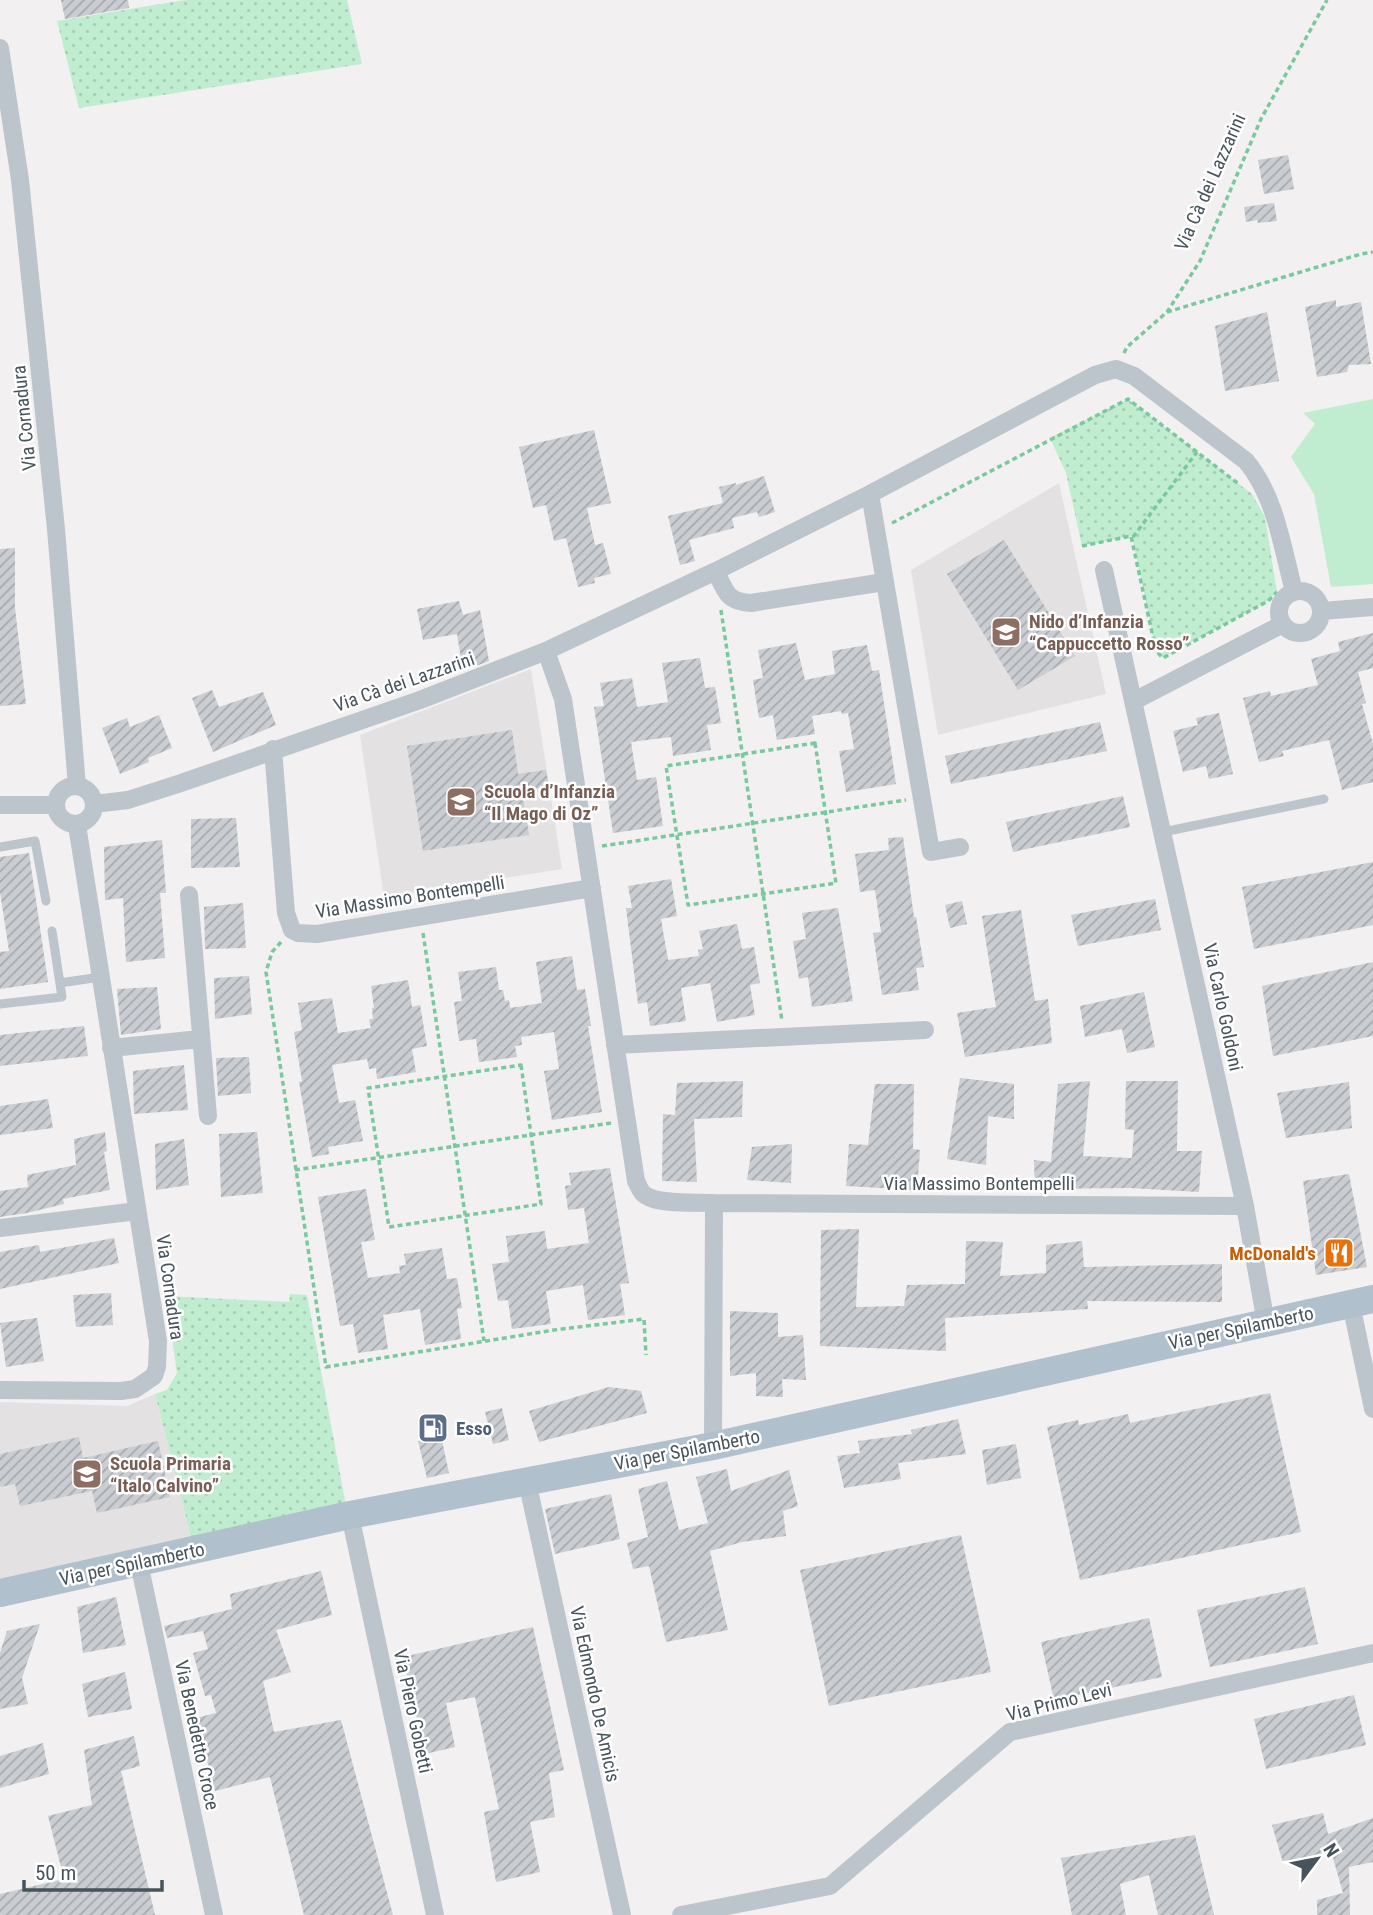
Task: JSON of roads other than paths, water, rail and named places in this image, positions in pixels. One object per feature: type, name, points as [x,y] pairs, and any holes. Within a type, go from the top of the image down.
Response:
[{"type":"main road","name":"Via per Spilamberto","points":[[0,1593],[350,1516],[713,1446],[1362,1302]]},
{"type":"street","name":"Via Cornadura","points":[[0,48],[20,180],[54,501],[77,786]]},
{"type":"street","name":"Via Cà dei Lazzarini","points":[[94,804],[128,800],[154,792],[420,700],[546,651],[716,571],[870,494],[1096,375],[1116,369],[1134,376],[1154,391],[1246,461],[1260,477],[1294,591]]},
{"type":"street","points":[[870,494],[931,852],[960,847]]},
{"type":"street","name":"Via Carlo Goldoni","points":[[1104,570],[1245,1206],[1266,1322]]},
{"type":"street","points":[[716,571],[730,598],[739,603],[884,582]]},
{"type":"street","points":[[1300,590],[1313,594],[1321,611],[1318,623],[1304,633],[1292,631],[1283,624],[1279,607],[1284,597],[1300,590]]},
{"type":"street","points":[[1321,611],[1373,607]]},
{"type":"street","points":[[1134,701],[1283,624]]},
{"type":"street","name":"Via Massimo Bontempelli","points":[[546,651],[563,699],[636,1181],[641,1192],[647,1197],[656,1200],[714,1203],[1245,1206]]},
{"type":"street","name":"Via Massimo Bontempelli","points":[[273,749],[285,903],[292,930],[298,933],[317,934],[592,888]]},
{"type":"street","points":[[77,786],[89,792],[94,804],[90,818],[77,825],[64,822],[55,805],[60,793],[77,786]]},
{"type":"street","points":[[0,805],[55,805]]},
{"type":"street","name":"Via Cornadura","points":[[0,1390],[121,1391],[135,1388],[154,1376],[157,1367],[158,1341],[77,825]]},
{"type":"street","points":[[189,895],[208,1116]]},
{"type":"street","points":[[615,1045],[925,1030]]},
{"type":"street","points":[[111,1048],[200,1039]]},
{"type":"street","points":[[713,1446],[714,1203]]},
{"type":"street","points":[[0,1228],[137,1211]]},
{"type":"street","points":[[1362,1302],[1373,1409]]},
{"type":"street","name":"Via Edmondo De Amicis","points":[[527,1481],[622,1915]]},
{"type":"street","name":"Via Piero Gobetti","points":[[350,1516],[435,1915]]},
{"type":"street","name":"Via Benedetto Croce","points":[[139,1563],[214,1915]]},
{"type":"street","name":"Via Primo Levi","points":[[681,1915],[830,1886],[1010,1732],[1373,1653]]},
{"type":"lane","points":[[1163,832],[1324,799]]},
{"type":"lane","points":[[0,847],[35,841],[46,901]]},
{"type":"lane","points":[[0,1004],[62,997],[52,931]]},
{"type":"lane","points":[[60,983],[100,977]]},
{"type":"place","name":"Nido d’Infanzia “Cappuccetto Rosso”","points":[[1006,632]]},
{"type":"place","name":"Scuola d’Infanzia “Il Mago di Oz”","points":[[461,802]]},
{"type":"place","name":"McDonald's","points":[[1339,1253]]},
{"type":"place","name":"Esso","points":[[433,1428]]},
{"type":"place","name":"Scuola Primaria “Italo Calvino”","points":[[87,1474]]}]
